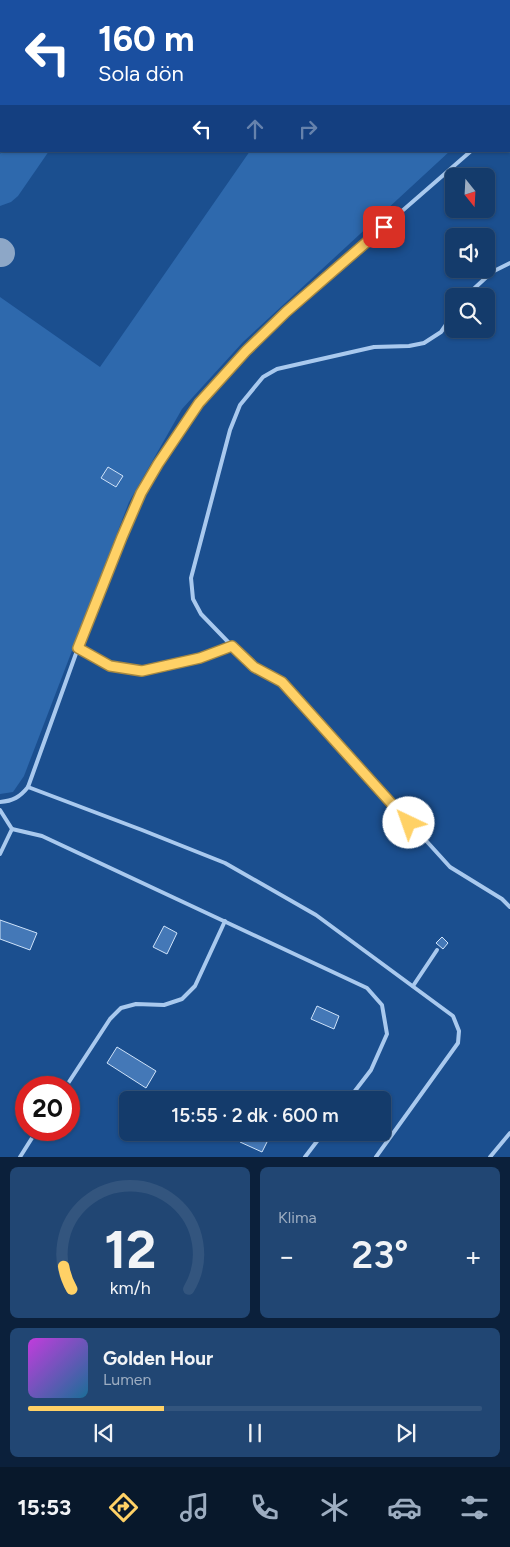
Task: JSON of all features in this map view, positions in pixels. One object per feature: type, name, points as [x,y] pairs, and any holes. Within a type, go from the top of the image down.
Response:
[{"type":"lane","points":[[0,802],[12,801],[23,794],[28,787],[78,648],[141,493],[199,403],[246,351],[286,312],[469,152]]},
{"type":"lane","points":[[475,288],[492,272],[510,263]]},
{"type":"lane","points":[[445,326],[441,332],[424,343],[409,346],[374,347],[277,369],[263,378],[240,405],[230,430],[190,578],[193,599],[201,614],[232,646],[254,667],[282,682],[450,867],[502,899],[510,907]]},
{"type":"lane","points":[[78,648],[110,666],[142,671],[200,658],[232,646]]},
{"type":"lane","points":[[28,787],[225,863],[316,915],[453,1016],[459,1031],[458,1043],[376,1157]]},
{"type":"lane","points":[[0,810],[12,829],[42,836],[366,988],[382,1005],[386,1034],[370,1070],[355,1091]]},
{"type":"lane","points":[[0,854],[12,829]]},
{"type":"lane","points":[[73,1076],[110,1019],[122,1008],[136,1004],[164,1005],[182,999],[195,986],[225,921]]},
{"type":"lane","points":[[413,986],[437,950]]},
{"type":"lane","points":[[490,1157],[510,1133]]},
{"type":"lane","points":[[20,1157],[31,1141]]},
{"type":"lane","points":[[305,1157],[317,1141]]},
{"type":"shaded area","points":[[1,152],[48,152],[18,196],[11,202],[0,206]]},
{"type":"shaded area","points":[[249,152],[449,152],[243,342],[182,409],[129,502],[24,776],[13,792],[0,794],[0,297],[100,367]]},
{"type":"building","points":[[108,467],[123,476],[116,487],[101,478]]},
{"type":"building","points":[[0,920],[37,933],[30,950],[0,939]]},
{"type":"building","points":[[164,926],[177,933],[167,954],[153,947]]},
{"type":"building","points":[[442,937],[448,943],[443,949],[436,943]]},
{"type":"building","points":[[317,1006],[339,1016],[334,1029],[311,1019]]},
{"type":"building","points":[[117,1047],[156,1071],[146,1088],[107,1063]]},
{"type":"building","points":[[240,1141],[268,1141],[262,1152]]},
{"type":"route","points":[[384,227],[286,312],[246,351],[199,403],[141,493],[78,648],[110,666],[142,671],[200,658],[232,646],[254,667],[282,682],[409,823]]}]
